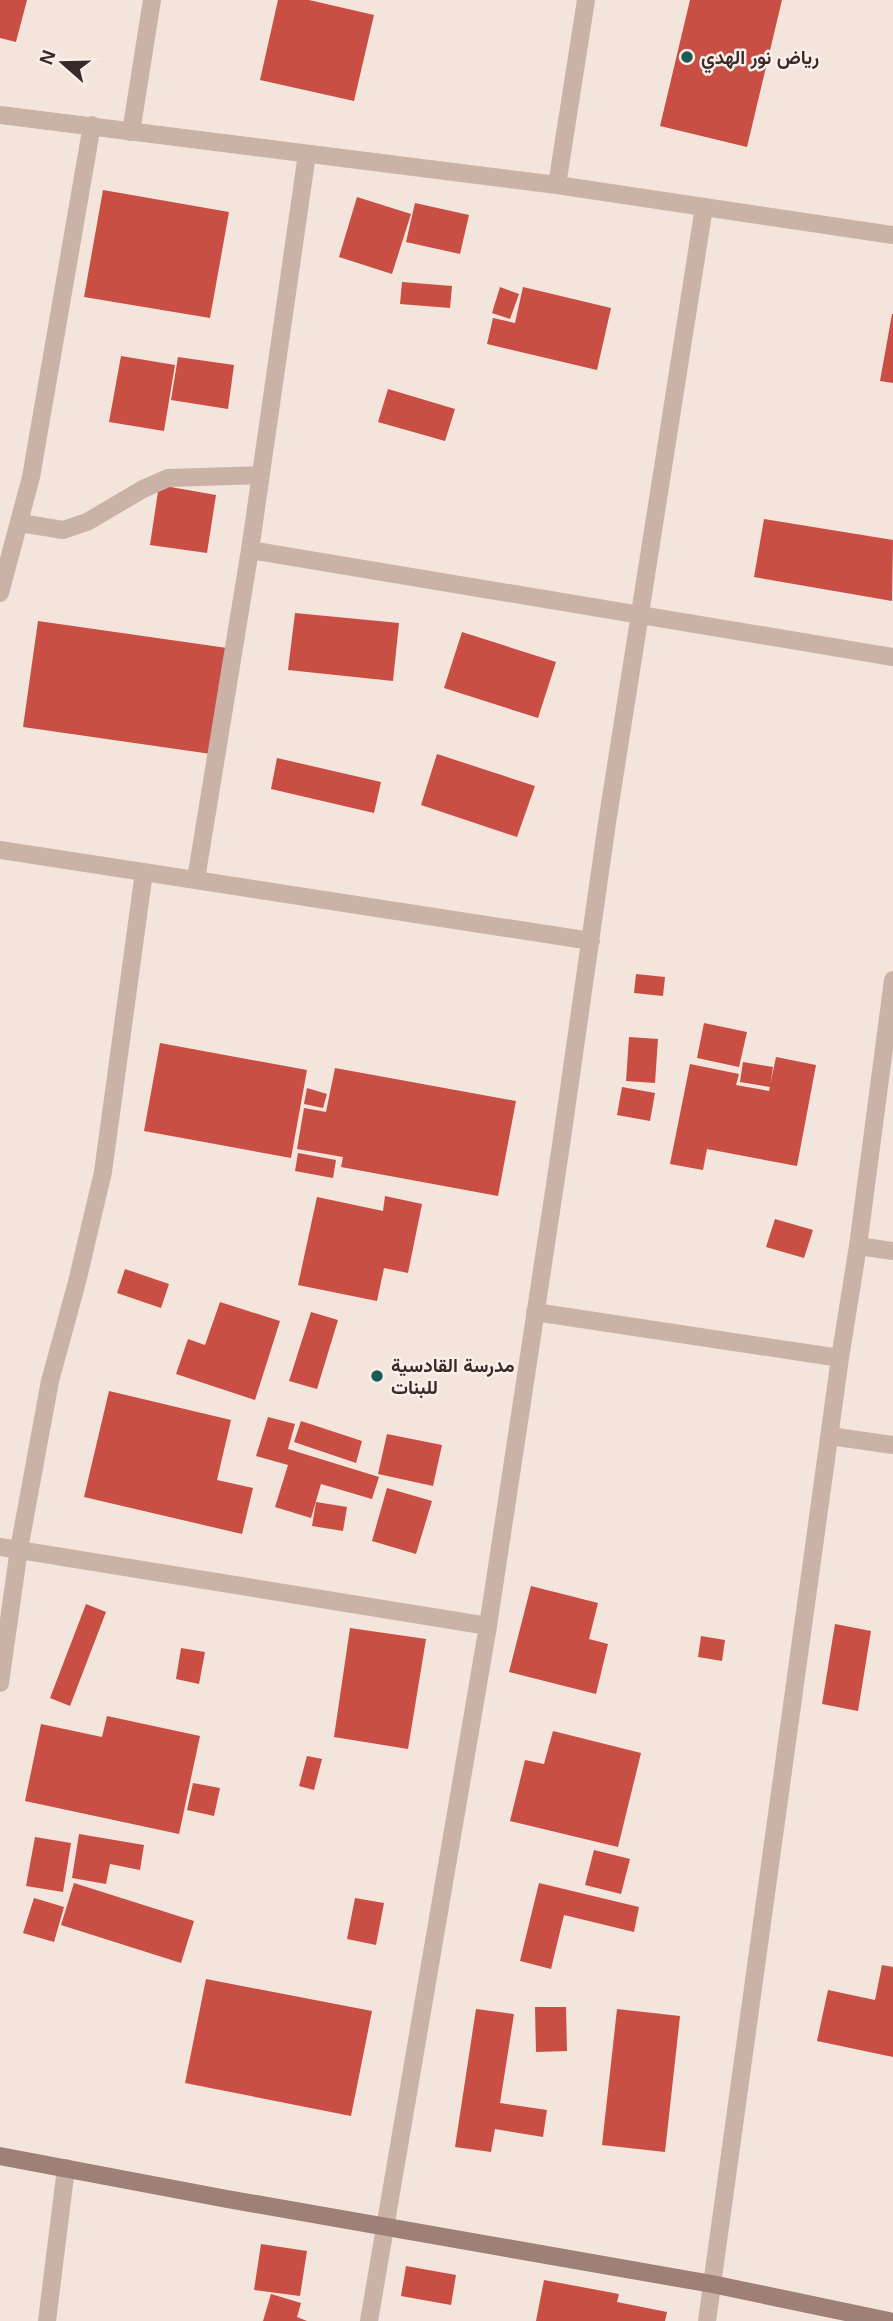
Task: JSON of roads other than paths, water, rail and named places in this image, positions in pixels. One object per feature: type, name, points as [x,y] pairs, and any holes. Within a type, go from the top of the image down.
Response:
[{"type":"street","points":[[131,132],[152,0]]},
{"type":"street","points":[[557,185],[586,0]]},
{"type":"street","points":[[0,115],[557,185],[893,235]]},
{"type":"street","points":[[0,593],[31,477],[92,125]]},
{"type":"street","points":[[196,879],[250,551],[307,154]]},
{"type":"street","points":[[369,2321],[488,1626],[590,941],[704,206]]},
{"type":"street","points":[[20,523],[63,530],[87,522],[143,489],[168,478],[261,475]]},
{"type":"street","points":[[250,551],[893,657]]},
{"type":"street","points":[[0,850],[590,941]]},
{"type":"street","points":[[0,1683],[19,1549],[50,1381],[103,1172],[144,872]]},
{"type":"street","points":[[707,2321],[893,980]]},
{"type":"street","points":[[858,1247],[893,1251]]},
{"type":"street","points":[[535,1312],[840,1358]]},
{"type":"street","points":[[830,1436],[893,1445]]},
{"type":"street","points":[[0,1547],[488,1626]]},
{"type":"street","points":[[0,2156],[712,2284],[889,2321]]},
{"type":"street","points":[[47,2321],[66,2168]]},
{"type":"place","name":"رياض نور الهدي","points":[[687,57]]},
{"type":"place","name":"مدرسة القادسية للبنات","points":[[377,1376]]}]
